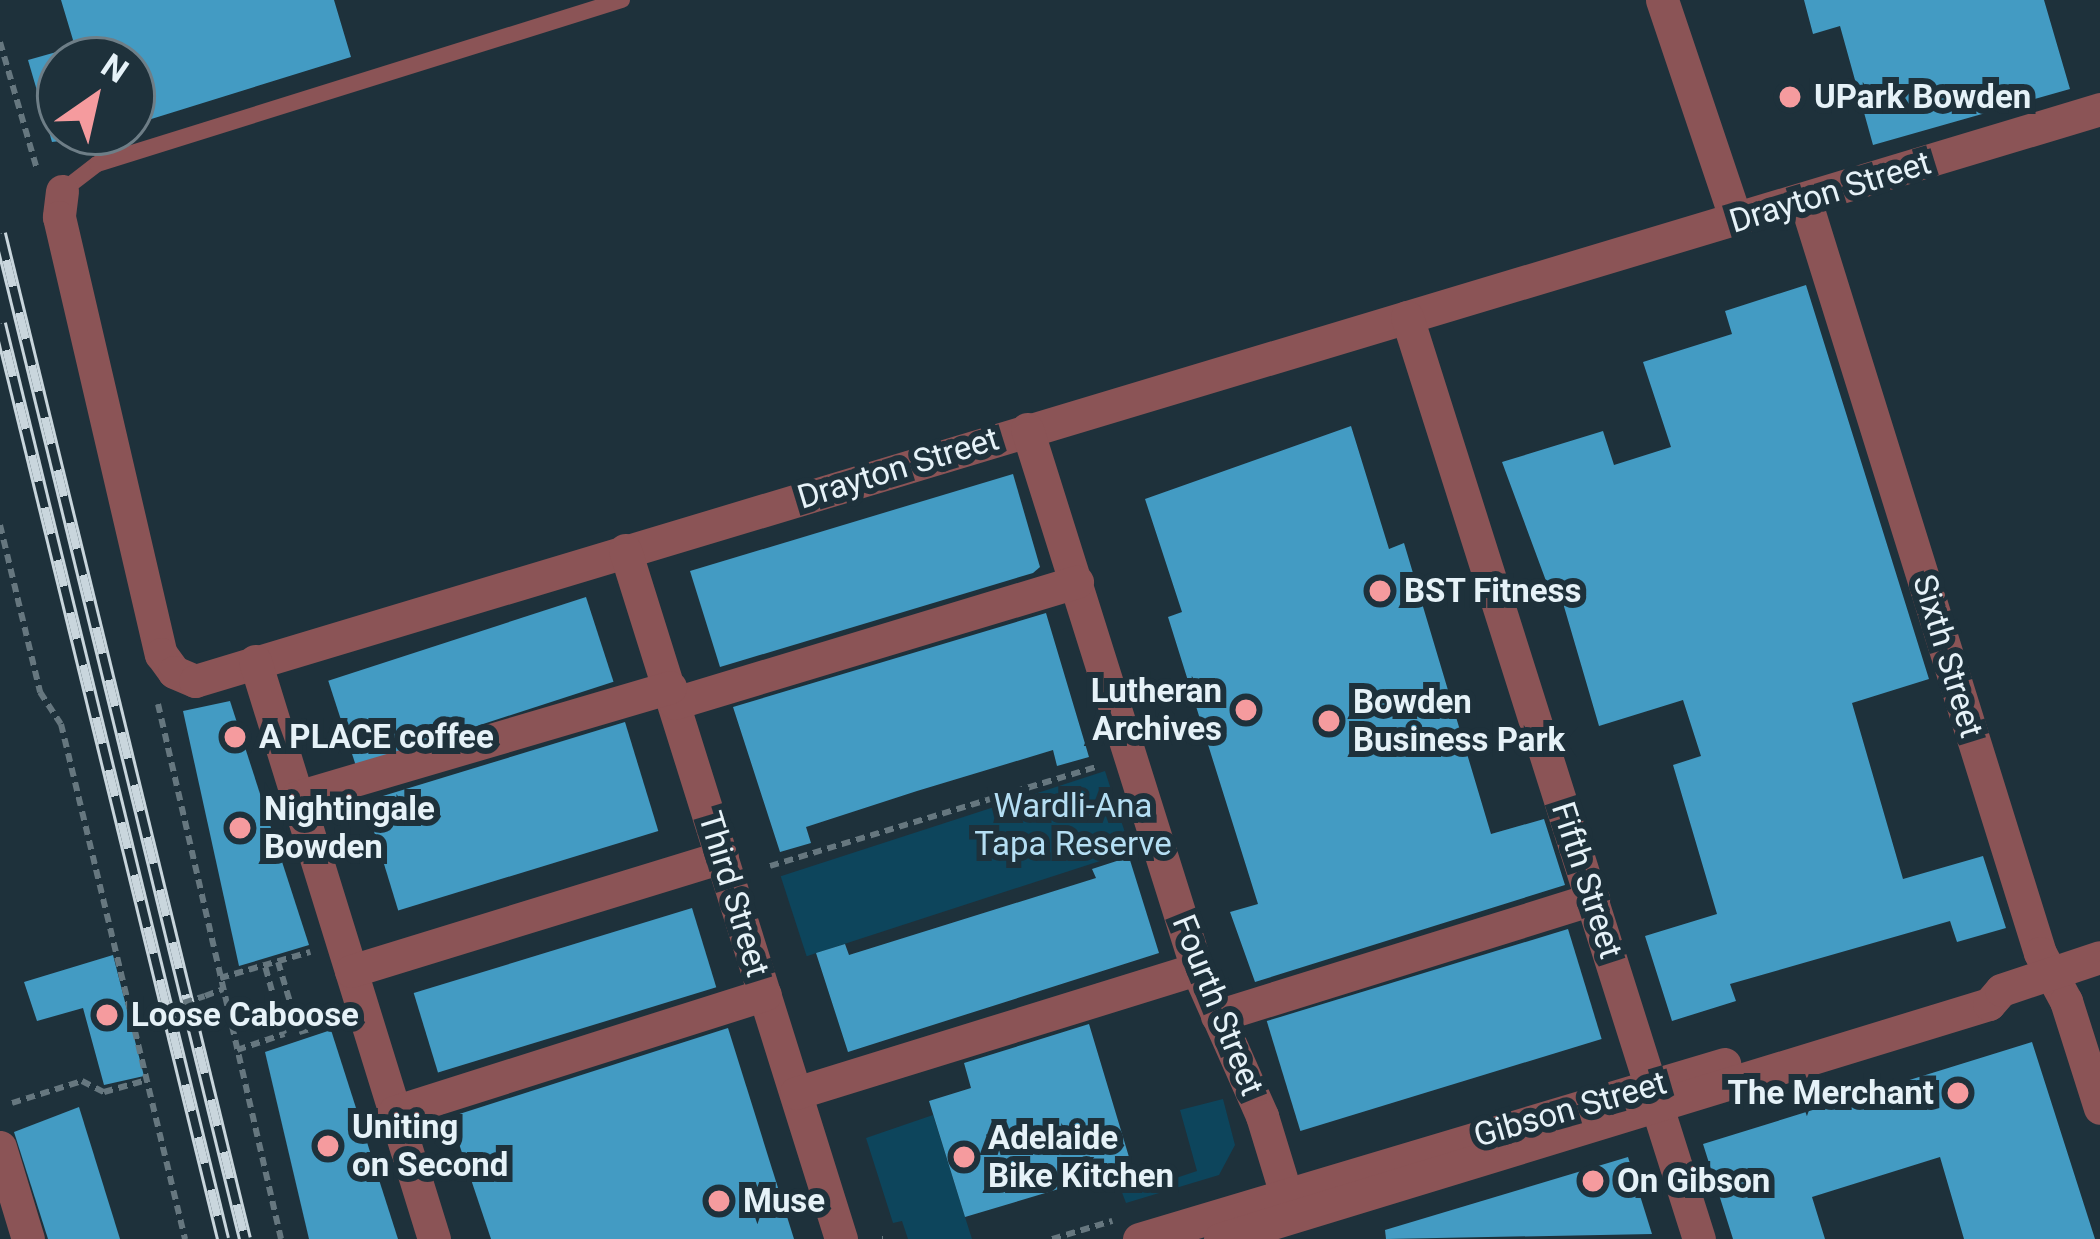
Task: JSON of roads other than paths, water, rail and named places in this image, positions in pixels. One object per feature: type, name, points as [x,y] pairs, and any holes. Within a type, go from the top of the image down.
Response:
[{"type":"street","points":[[1662,0],[1736,220]]},
{"type":"street","name":"Drayton Street","points":[[62,191],[72,273],[161,654],[174,672],[195,681],[2100,109]]},
{"type":"street","name":"Sixth Street","points":[[1805,200],[2052,973],[2100,1108]]},
{"type":"street","name":"Fifth Street","points":[[1408,316],[1700,1239]]},
{"type":"street","name":"Fourth Street","points":[[1027,429],[1197,968],[1262,1116],[1293,1217]]},
{"type":"street","name":"Third Street","points":[[625,550],[841,1239]]},
{"type":"street","points":[[297,797],[1077,582]]},
{"type":"street","points":[[255,662],[434,1239]]},
{"type":"street","points":[[351,971],[722,857]]},
{"type":"street","points":[[1217,1016],[1593,899]]},
{"type":"street","name":"Gibson Street","points":[[1220,1239],[1978,984],[2001,990],[2100,957]]},
{"type":"street","points":[[796,1093],[1197,968]]},
{"type":"street","points":[[394,1112],[765,994]]},
{"type":"street","points":[[0,1147],[28,1239]]},
{"type":"street","name":"Gibson Street","points":[[1139,1239],[1293,1217]]},
{"type":"lane","points":[[62,191],[97,164],[622,0]]},
{"type":"railway","points":[[0,234],[245,1239]]},
{"type":"railway","points":[[0,324],[223,1239]]},
{"type":"place","name":"UPark Bowden","points":[[1790,97]]},
{"type":"place","name":"BST Fitness","points":[[1380,591]]},
{"type":"place","name":"Lutheran Archives","points":[[1246,710]]},
{"type":"place","name":"Bowden Business Park","points":[[1329,721]]},
{"type":"place","name":"A PLACE coffee","points":[[235,737]]},
{"type":"place","name":"Nightingale Bowden","points":[[240,828]]},
{"type":"place","name":"Loose Caboose","points":[[107,1015]]},
{"type":"place","name":"The Merchant","points":[[1958,1093]]},
{"type":"place","name":"Uniting on Second","points":[[328,1146]]},
{"type":"place","name":"Adelaide Bike Kitchen","points":[[964,1157]]},
{"type":"place","name":"On Gibson","points":[[1593,1181]]},
{"type":"place","name":"Muse","points":[[719,1201]]},
{"type":"park label","name":"Wardli-Ana Tapa Reserve","points":[[1073,825]]}]
